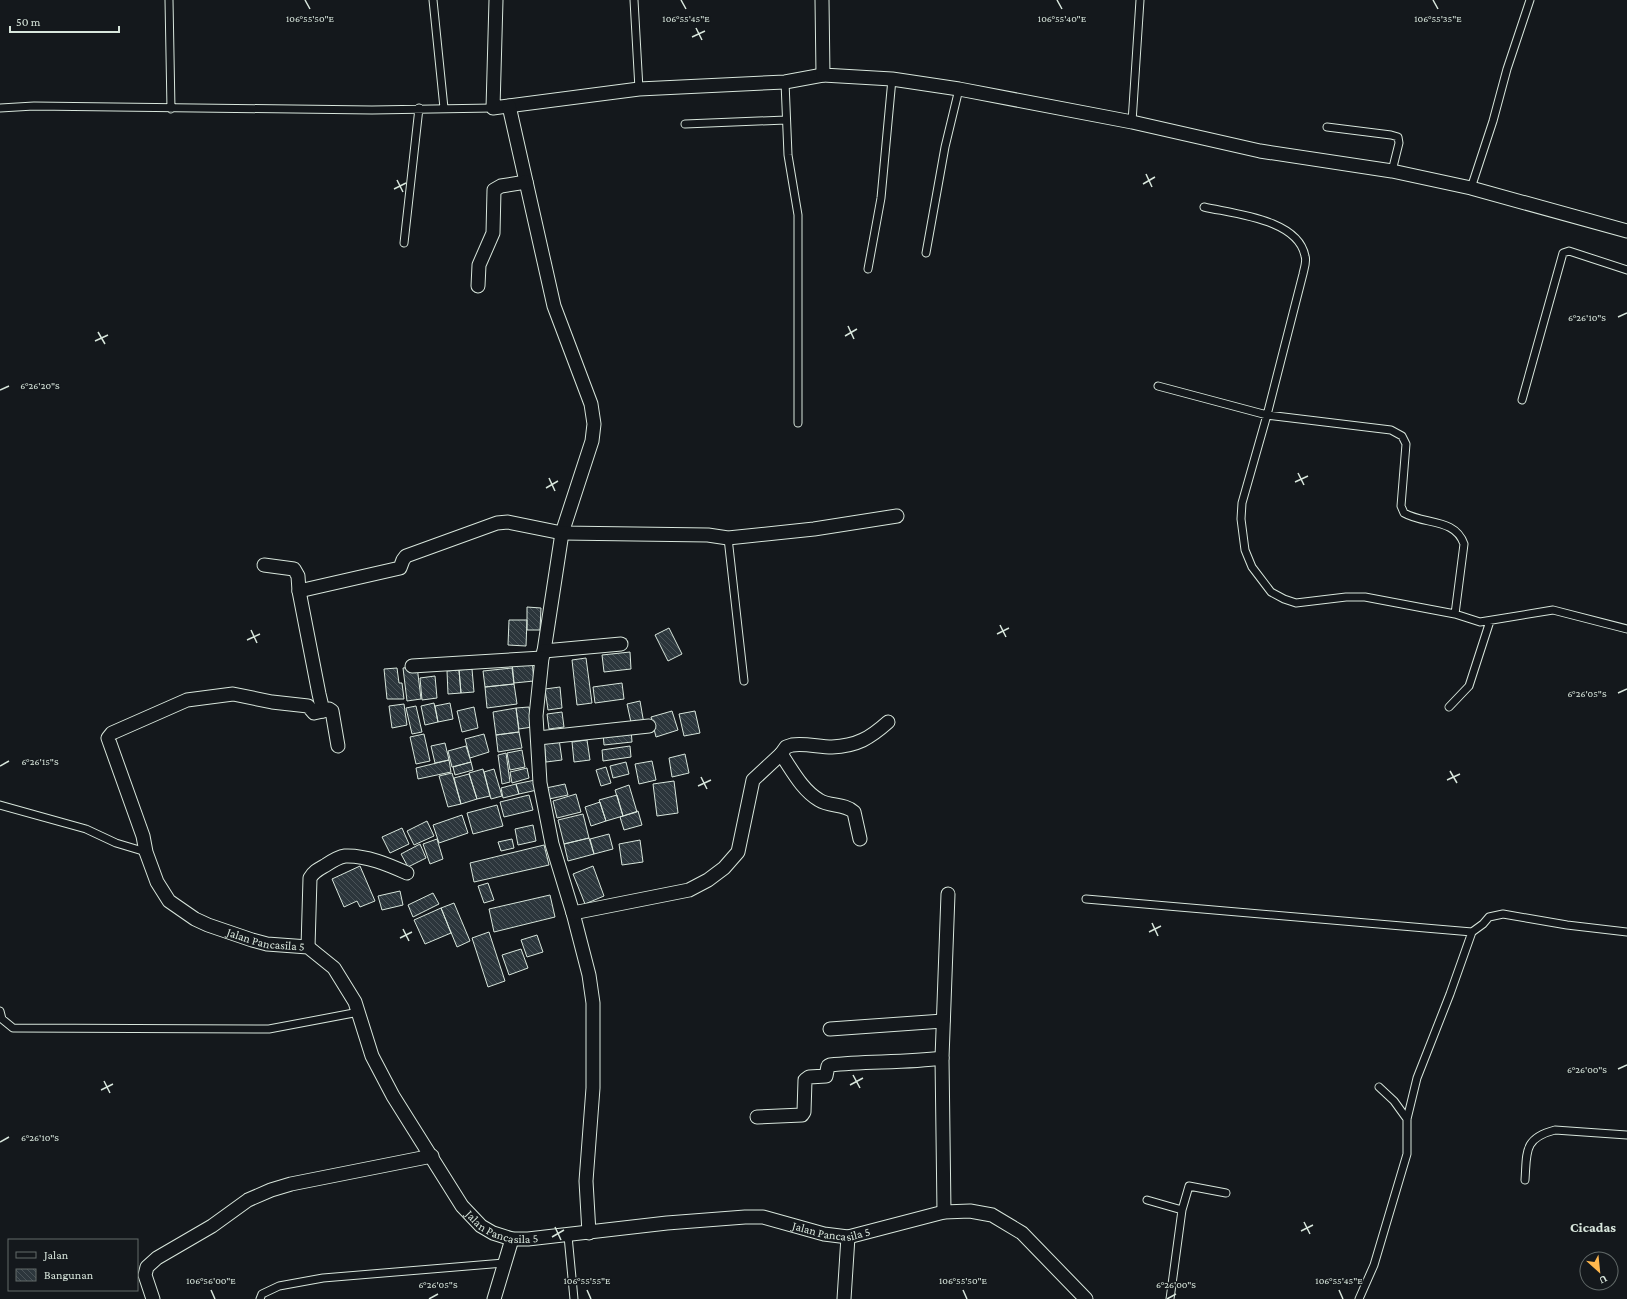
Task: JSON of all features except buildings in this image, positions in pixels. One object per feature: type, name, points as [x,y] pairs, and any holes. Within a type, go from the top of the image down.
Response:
[{"type":"street","points":[[496,0],[493,108],[640,89],[785,82],[823,76],[892,79],[959,89],[1132,122],[1260,152],[1392,170],[1471,188],[1627,231]]},
{"type":"street","points":[[822,0],[823,76]]},
{"type":"street","points":[[509,106],[554,306],[591,404],[594,424],[592,441],[562,533],[543,654],[536,716],[540,783],[545,809],[552,844],[573,912],[589,975],[593,1003],[593,1088],[586,1181],[589,1233]]},
{"type":"street","points":[[478,286],[479,265],[493,233],[494,190],[502,186],[526,182]]},
{"type":"street","points":[[299,591],[400,568],[402,560],[406,556],[497,523],[508,522],[562,533],[708,535],[728,538],[814,529],[897,516]]},
{"type":"street","points":[[264,565],[294,569],[298,576],[299,591],[323,711],[329,709],[332,711],[338,746]]},
{"type":"street","points":[[412,666],[543,654],[621,644]]},
{"type":"street","name":"Jalan Pancasila 5","points":[[323,711],[314,713],[308,706],[272,702],[233,694],[188,700],[112,733],[108,738],[143,836],[146,852],[158,882],[169,901],[208,926],[267,944],[308,947],[334,968],[355,1002],[372,1056],[386,1083],[462,1206],[477,1221],[493,1233],[512,1240],[568,1236],[667,1223],[745,1216],[763,1218],[824,1234],[848,1237],[944,1212],[983,1212],[992,1214],[1022,1233],[1086,1299]]},
{"type":"street","points":[[573,912],[689,890],[708,880],[724,868],[738,852],[753,780],[781,754],[786,747],[792,745],[833,747],[855,744],[871,737],[888,722]]},
{"type":"street","points":[[538,738],[649,726]]},
{"type":"street","points":[[781,754],[806,790],[820,801],[845,806],[854,812],[860,839]]},
{"type":"street","points":[[308,947],[310,878],[313,873],[337,858],[345,856],[374,860],[391,865],[407,873]]},
{"type":"street","points":[[944,1212],[942,1058],[948,894]]},
{"type":"street","points":[[830,1029],[943,1021]]},
{"type":"street","points":[[757,1117],[802,1115],[804,1112],[805,1080],[809,1078],[826,1076],[828,1066],[830,1065],[860,1061],[917,1061],[942,1058]]},
{"type":"street","points":[[153,1299],[145,1275],[147,1267],[157,1258],[212,1226],[248,1200],[271,1190],[291,1184],[432,1156]]},
{"type":"street","points":[[844,1299],[848,1237]]},
{"type":"street","points":[[494,1299],[512,1240]]},
{"type":"lane","points":[[169,0],[171,109]]},
{"type":"lane","points":[[433,0],[444,108]]},
{"type":"lane","points":[[634,0],[640,89]]},
{"type":"lane","points":[[1132,122],[1140,0]]},
{"type":"lane","points":[[1471,188],[1493,121],[1506,69],[1530,0]]},
{"type":"lane","points":[[868,269],[881,198],[892,79]]},
{"type":"lane","points":[[785,82],[788,155],[799,222],[798,423]]},
{"type":"lane","points":[[926,253],[945,147],[959,89]]},
{"type":"lane","points":[[0,108],[34,106],[171,109],[308,108],[372,110],[419,108],[493,108]]},
{"type":"lane","points":[[404,243],[419,108]]},
{"type":"lane","points":[[685,124],[786,120]]},
{"type":"lane","points":[[1327,127],[1398,137],[1399,143],[1392,170]]},
{"type":"lane","points":[[1204,208],[1272,222],[1290,233],[1301,244],[1306,257],[1267,415],[1242,503],[1241,519],[1245,550],[1252,567],[1271,592],[1296,603],[1346,597],[1366,597],[1455,614],[1480,622],[1554,610],[1627,628]]},
{"type":"lane","points":[[1522,400],[1563,253],[1569,251],[1627,270]]},
{"type":"lane","points":[[1158,386],[1267,415],[1391,430],[1405,439],[1406,455],[1402,506],[1404,513],[1412,517],[1453,528],[1461,535],[1464,544],[1455,614]]},
{"type":"lane","points":[[728,538],[744,681]]},
{"type":"lane","points":[[1449,707],[1469,686],[1490,621]]},
{"type":"lane","points":[[0,805],[86,829],[116,843],[146,852]]},
{"type":"lane","points":[[1086,899],[1472,932]]},
{"type":"lane","points":[[1359,1299],[1374,1265],[1406,1154],[1408,1119],[1416,1078],[1450,994],[1472,932],[1483,924],[1489,917],[1503,914],[1567,926],[1627,932]]},
{"type":"lane","points":[[0,1011],[2,1019],[13,1028],[86,1029],[269,1029],[359,1012]]},
{"type":"lane","points":[[1379,1087],[1394,1101],[1408,1119]]},
{"type":"lane","points":[[1525,1180],[1527,1151],[1534,1138],[1544,1133],[1555,1130],[1627,1135]]},
{"type":"lane","points":[[1170,1299],[1182,1210],[1187,1188],[1191,1185],[1226,1193]]},
{"type":"lane","points":[[1147,1200],[1182,1210]]},
{"type":"lane","points":[[568,1236],[574,1299]]},
{"type":"lane","points":[[260,1299],[262,1294],[279,1286],[323,1278],[504,1263]]},
{"type":"district","name":"Cicadas","points":[[1593,1227]]}]
